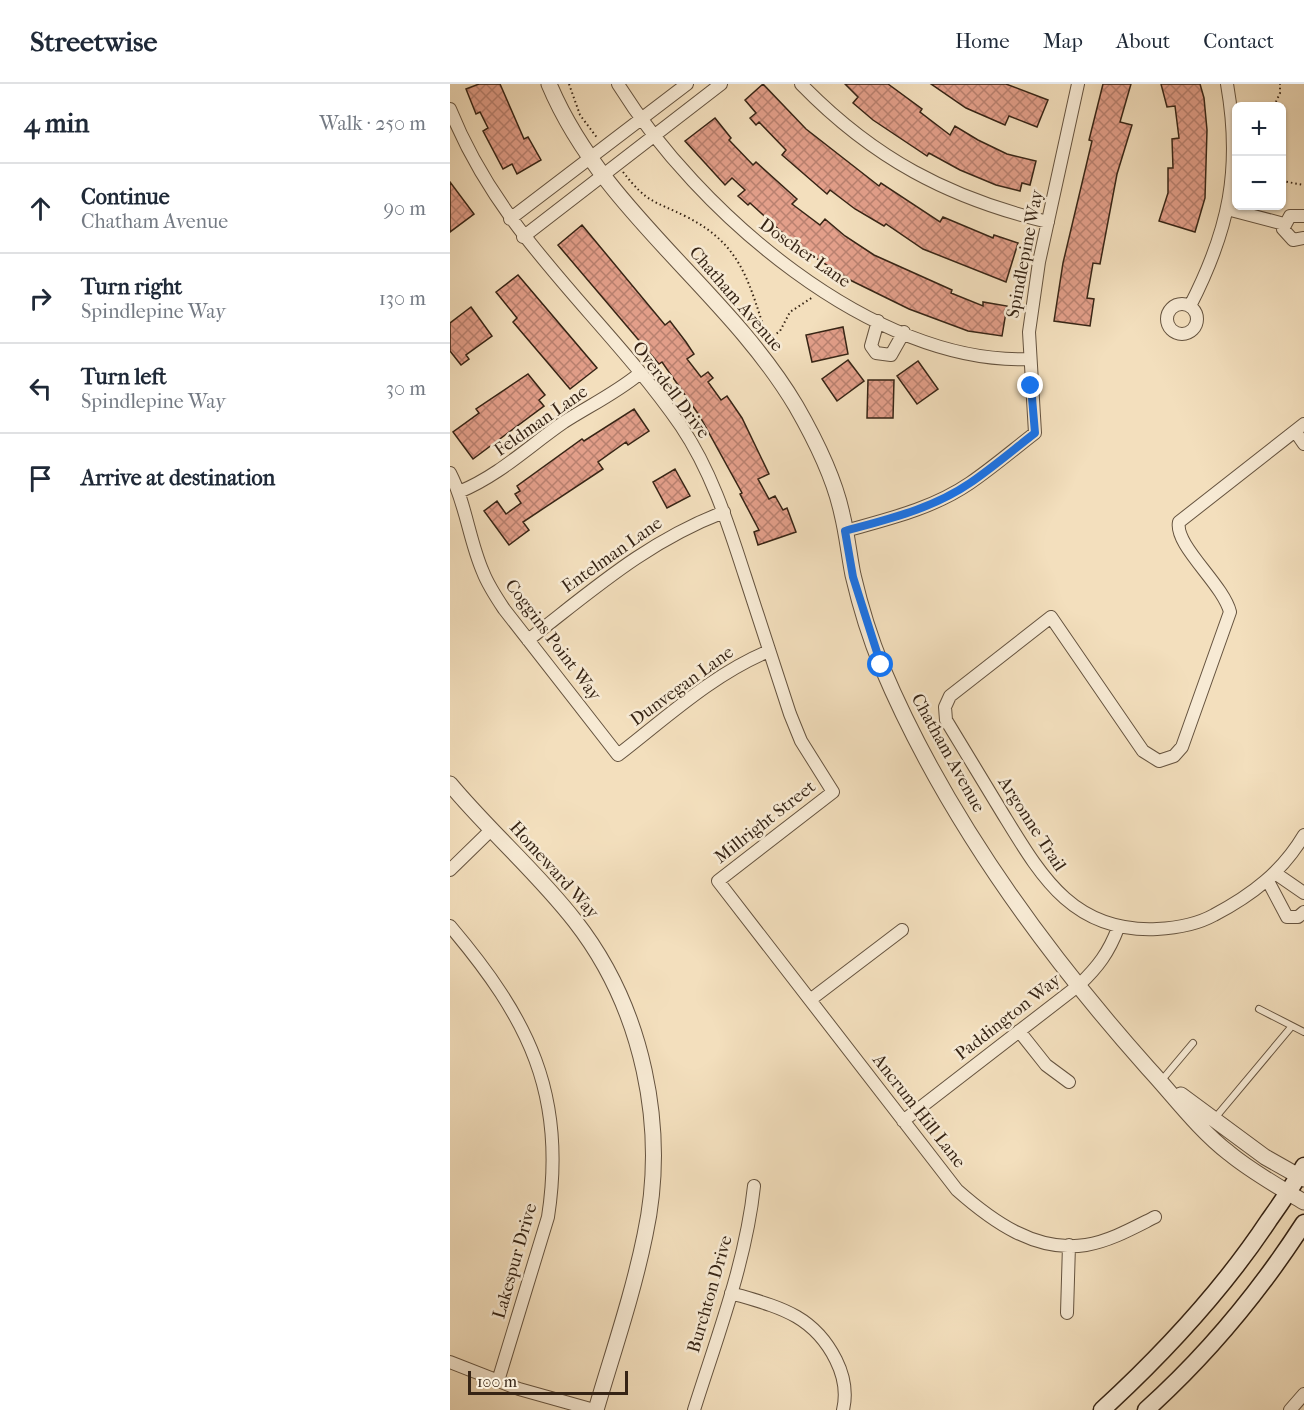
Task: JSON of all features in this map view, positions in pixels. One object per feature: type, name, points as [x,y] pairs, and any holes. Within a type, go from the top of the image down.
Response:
[{"type":"main road","points":[[1102,1410],[1151,1365],[1215,1294],[1302,1174]]},
{"type":"main road","points":[[1146,1410],[1221,1333],[1277,1265],[1304,1223]]},
{"type":"street","name":"Chatham Avenue","points":[[549,84],[567,121],[604,176],[746,339],[795,404],[814,438],[831,479],[845,531],[853,577],[881,665],[910,728],[954,807],[998,876],[1079,985],[1204,1130],[1229,1153],[1304,1202]]},
{"type":"street","name":"Doscher Lane","points":[[618,84],[640,120],[685,175],[753,240],[819,288],[878,321],[957,353],[1006,360],[1030,359]]},
{"type":"street","points":[[510,219],[687,84]]},
{"type":"street","points":[[523,237],[721,84]]},
{"type":"street","points":[[801,84],[854,135],[898,164],[971,200],[1000,211],[1048,222]]},
{"type":"street","name":"Spindlepine Way","points":[[845,531],[902,516],[937,502],[968,484],[1035,433],[1029,332],[1033,298],[1078,84]]},
{"type":"street","points":[[1190,306],[1211,265],[1233,183],[1233,135],[1227,84]]},
{"type":"street","name":"Overdell Drive","points":[[450,109],[465,145],[510,219],[639,374],[681,427],[701,460],[724,512],[801,741],[833,792]]},
{"type":"street","points":[[1227,209],[1284,224]]},
{"type":"street","points":[[1284,224],[1290,216],[1304,216]]},
{"type":"street","points":[[1284,224],[1289,238],[1299,240],[1304,238]]},
{"type":"street","points":[[878,321],[871,346],[876,353],[891,355],[904,332]]},
{"type":"street","name":"Feldman Lane","points":[[459,492],[499,472],[565,422],[606,398],[639,374]]},
{"type":"street","points":[[1299,428],[1304,444]]},
{"type":"street","name":"Argonne Trail","points":[[1299,428],[1179,522],[1179,535],[1227,598],[1230,612],[1182,747],[1174,756],[1158,761],[1143,751],[1051,617],[950,696],[945,706],[946,720],[1040,874],[1071,904],[1118,928],[1174,928],[1204,920],[1272,877],[1293,854],[1304,835]]},
{"type":"street","name":"Coggins Point Way","points":[[450,473],[459,492],[482,572],[504,609],[618,755]]},
{"type":"street","name":"Entelman Lane","points":[[528,640],[658,542],[686,527],[724,512]]},
{"type":"street","name":"Dunvegan Lane","points":[[618,755],[722,675],[744,661],[769,651]]},
{"type":"street","name":"Homeward Way","points":[[450,784],[548,888],[589,940],[617,992],[632,1027],[647,1082],[653,1140],[650,1208],[640,1258],[595,1410]]},
{"type":"street","name":"Millright Street","points":[[718,881],[833,792]]},
{"type":"street","points":[[450,870],[492,830]]},
{"type":"street","points":[[1272,877],[1304,893]]},
{"type":"street","points":[[1272,877],[1282,911],[1287,917],[1298,916],[1304,912]]},
{"type":"street","name":"Ancrum Hill Lane","points":[[718,881],[957,1190],[987,1217],[1035,1240],[1069,1245],[1085,1245],[1114,1236],[1155,1217]]},
{"type":"street","name":"Lakespur Drive","points":[[450,926],[497,985],[524,1030],[542,1077],[553,1133],[552,1185],[548,1217],[498,1381]]},
{"type":"street","name":"Paddington Way","points":[[903,1121],[1079,985],[1099,966],[1111,947],[1118,928]]},
{"type":"street","points":[[810,1000],[902,930]]},
{"type":"street","points":[[1019,1031],[1046,1065],[1069,1082]]},
{"type":"street","name":"Chatham Avenue","points":[[1161,1082],[1265,1156],[1302,1174]]},
{"type":"street","name":"Burchton Drive","points":[[694,1410],[731,1293],[752,1210],[754,1185]]},
{"type":"street","points":[[1067,1313],[1069,1245]]},
{"type":"street","points":[[731,1293],[790,1312],[822,1335],[840,1367],[845,1384],[843,1410]]},
{"type":"street","points":[[450,1362],[498,1381],[595,1410]]},
{"type":"street","points":[[1290,1410],[1304,1394]]},
{"type":"lane","points":[[1259,1009],[1304,1032]]},
{"type":"lane","points":[[1215,1119],[1292,1026]]},
{"type":"lane","points":[[1161,1082],[1193,1042]]},
{"type":"path","points":[[569,84],[580,115],[604,147]]},
{"type":"path","points":[[1275,102],[1280,84]]},
{"type":"path","points":[[618,165],[649,200],[685,216],[722,241],[752,285],[768,340],[780,331],[790,312],[810,298],[816,299]]},
{"type":"path","points":[[1286,182],[1304,185]]},
{"type":"building","points":[[479,84],[500,84],[524,139],[528,137],[541,160],[517,174],[512,164],[503,169],[483,131],[488,128],[480,112],[476,114],[466,89]]},
{"type":"building","points":[[763,84],[806,129],[879,186],[881,183],[940,222],[943,217],[993,238],[994,235],[1018,243],[1006,282],[923,249],[886,224],[884,226],[855,209],[830,190],[827,194],[782,155],[786,150],[759,122],[756,125],[750,118],[756,113],[745,100]]},
{"type":"building","points":[[845,84],[888,84],[922,109],[920,112],[950,135],[955,126],[1007,154],[1036,161],[1030,185],[1022,183],[1020,191],[996,185],[960,170],[929,153],[927,156],[873,120],[853,103],[858,97]]},
{"type":"building","points":[[931,84],[1006,84],[1048,100],[1037,127],[1009,116],[1005,125],[966,108]]},
{"type":"building","points":[[1103,84],[1131,84],[1120,122],[1132,125],[1117,174],[1100,264],[1093,263],[1087,298],[1094,299],[1090,326],[1054,321],[1063,263]]},
{"type":"building","points":[[1161,84],[1200,84],[1204,98],[1207,130],[1205,198],[1195,232],[1159,221],[1168,193],[1168,168],[1173,168],[1172,139],[1179,138],[1175,106],[1167,107]]},
{"type":"building","points":[[715,118],[731,138],[729,140],[753,165],[756,162],[797,199],[792,204],[820,225],[825,219],[845,236],[874,255],[952,290],[951,293],[983,306],[983,302],[1007,306],[1002,336],[968,331],[909,309],[852,281],[797,246],[750,203],[748,205],[738,196],[745,190],[732,178],[725,185],[685,141]]},
{"type":"building","points":[[450,182],[474,214],[450,232]]},
{"type":"building","points":[[582,225],[665,325],[670,321],[694,354],[687,359],[701,377],[708,372],[713,378],[708,382],[721,400],[727,396],[742,418],[769,474],[758,479],[769,499],[775,496],[783,510],[787,508],[796,532],[758,545],[754,532],[759,530],[740,494],[742,493],[699,415],[662,362],[659,364],[558,245]]},
{"type":"building","points":[[518,275],[597,368],[570,389],[513,322],[517,318],[496,292]]},
{"type":"building","points":[[471,307],[492,336],[466,355],[469,359],[461,365],[450,351],[450,323]]},
{"type":"building","points":[[843,327],[848,354],[812,362],[806,335]]},
{"type":"building","points":[[848,360],[864,381],[837,401],[822,379]]},
{"type":"building","points":[[918,361],[938,389],[917,404],[897,376]]},
{"type":"building","points":[[528,374],[545,395],[539,400],[544,406],[473,459],[453,432],[479,413],[476,409]]},
{"type":"building","points":[[868,380],[894,380],[893,418],[867,418]]},
{"type":"building","points":[[634,409],[649,431],[628,445],[626,442],[598,462],[603,469],[523,522],[529,530],[509,545],[484,511],[497,501],[506,514],[521,503],[515,494],[520,491],[517,486],[582,439],[584,441]]},
{"type":"building","points":[[675,469],[690,496],[667,508],[653,482]]},
{"type":"route","points":[[881,665],[853,577],[845,531],[902,516],[937,502],[968,484],[1035,433],[1031,386]]}]
